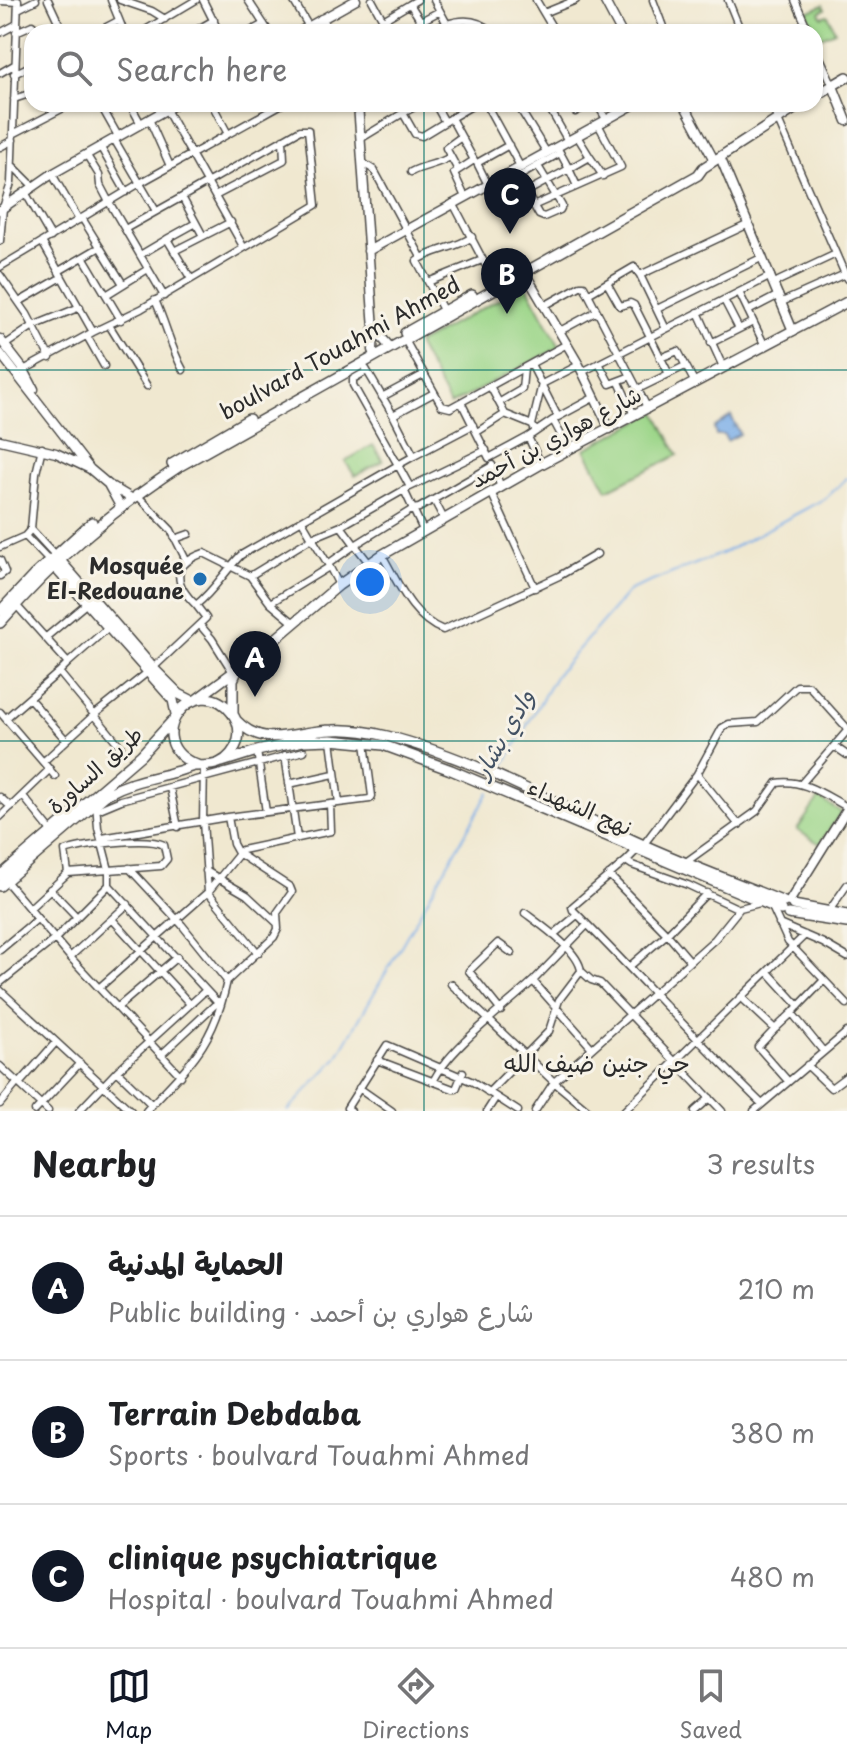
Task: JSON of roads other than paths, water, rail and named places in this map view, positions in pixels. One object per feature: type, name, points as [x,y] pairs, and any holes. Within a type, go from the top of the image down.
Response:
[{"type":"main road","points":[[823,92],[847,77]]},
{"type":"main road","name":"boulvard Touahmi Ahmed","points":[[0,611],[118,504],[214,442],[374,352],[405,340],[523,270],[698,175],[703,168],[789,112]]},
{"type":"main road","name":"boulvard Touahmi Ahmed","points":[[389,345],[443,310],[523,270]]},
{"type":"main road","name":"شارع هواري بن أحمد","points":[[236,671],[339,585],[423,530],[847,302]]},
{"type":"main road","name":"boulvard Touahmi Ahmed","points":[[244,425],[364,367],[374,352]]},
{"type":"main road","points":[[54,560],[87,603],[112,625]]},
{"type":"main road","points":[[54,560],[173,700],[175,716],[171,728],[174,748],[188,762],[200,766],[222,762],[235,748],[238,739],[234,716],[236,671]]},
{"type":"main road","name":"boulvard Touahmi Ahmed","points":[[0,623],[54,560]]},
{"type":"main road","points":[[150,670],[179,694],[195,700],[217,701],[234,716]]},
{"type":"main road","points":[[175,716],[236,671]]},
{"type":"main road","name":"طريق الساورة","points":[[2,880],[141,755],[175,716]]},
{"type":"main road","name":"نهج الشهداء","points":[[234,716],[247,731],[263,737],[319,731],[384,735],[513,783],[674,865],[760,903],[847,915]]},
{"type":"main road","name":"نهج الشهداء","points":[[222,762],[303,741],[365,743],[407,753],[507,796],[686,862],[784,906],[847,923]]},
{"type":"main road","name":"طريق الساورة","points":[[2,880],[127,783],[200,766]]},
{"type":"street","points":[[0,1],[18,4],[36,0]]},
{"type":"street","points":[[48,0],[59,24]]},
{"type":"street","points":[[111,0],[120,24]]},
{"type":"street","points":[[124,0],[165,19]]},
{"type":"street","points":[[156,24],[196,0]]},
{"type":"street","points":[[203,0],[216,24]]},
{"type":"street","points":[[248,0],[264,24]]},
{"type":"street","points":[[293,0],[307,24]]},
{"type":"street","points":[[372,0],[385,24]]},
{"type":"street","points":[[434,0],[447,24],[465,20],[479,24]]},
{"type":"street","points":[[536,0],[550,24]]},
{"type":"street","points":[[544,13],[576,0]]},
{"type":"street","points":[[604,0],[617,24]]},
{"type":"street","points":[[653,0],[662,24]]},
{"type":"street","points":[[728,0],[738,24]]},
{"type":"street","points":[[795,0],[806,24]]},
{"type":"street","points":[[314,24],[353,1]]},
{"type":"street","points":[[383,20],[414,2],[422,24]]},
{"type":"street","points":[[0,241],[2,209],[9,193],[12,165],[18,4]]},
{"type":"street","points":[[421,21],[440,11]]},
{"type":"street","points":[[321,19],[324,24]]},
{"type":"street","points":[[207,24],[214,20]]},
{"type":"street","points":[[112,24],[118,21]]},
{"type":"street","points":[[0,33],[24,26]]},
{"type":"street","points":[[823,64],[847,121]]},
{"type":"street","points":[[0,73],[24,67]]},
{"type":"street","points":[[14,99],[24,96]]},
{"type":"street","points":[[0,147],[57,112]]},
{"type":"street","points":[[104,112],[156,211]]},
{"type":"street","points":[[137,112],[170,166]]},
{"type":"street","points":[[2,209],[52,174],[158,112]]},
{"type":"street","points":[[167,112],[244,248]]},
{"type":"street","points":[[216,112],[228,134]]},
{"type":"street","points":[[359,112],[374,352]]},
{"type":"street","points":[[442,112],[461,137],[488,185]]},
{"type":"street","points":[[362,138],[403,113],[418,136],[460,112]]},
{"type":"street","points":[[491,112],[509,145],[533,206],[539,215],[547,216],[561,208],[538,166]]},
{"type":"street","points":[[522,112],[547,153]]},
{"type":"street","points":[[552,112],[568,141]]},
{"type":"street","points":[[533,206],[621,166],[606,142],[599,112]]},
{"type":"street","points":[[368,251],[488,185],[538,166],[568,141],[620,112]]},
{"type":"street","points":[[689,112],[717,159],[749,224],[793,331]]},
{"type":"street","points":[[748,311],[846,277],[774,112]]},
{"type":"street","points":[[0,267],[265,113]]},
{"type":"street","points":[[21,372],[164,296],[316,205],[310,134],[305,129],[283,139],[125,229]]},
{"type":"street","points":[[577,136],[603,176]]},
{"type":"street","points":[[458,170],[447,146],[461,137]]},
{"type":"street","points":[[215,196],[284,160],[283,139]]},
{"type":"street","points":[[465,197],[454,177],[458,170],[509,145]]},
{"type":"street","points":[[100,146],[126,192]]},
{"type":"street","points":[[518,172],[547,153],[558,150]]},
{"type":"street","points":[[558,150],[577,186]]},
{"type":"street","points":[[86,154],[99,175],[100,185],[109,202],[164,296]]},
{"type":"street","points":[[411,172],[424,166],[437,165],[450,157]]},
{"type":"street","points":[[526,192],[590,157]]},
{"type":"street","points":[[363,163],[374,170],[421,257]]},
{"type":"street","points":[[12,165],[29,189],[51,237]]},
{"type":"street","points":[[52,174],[123,284]]},
{"type":"street","points":[[182,197],[203,236]]},
{"type":"street","points":[[453,203],[495,283]]},
{"type":"street","points":[[174,251],[231,222]]},
{"type":"street","points":[[140,255],[196,223]]},
{"type":"street","points":[[640,275],[749,224]]},
{"type":"street","points":[[443,310],[417,262],[421,257],[459,246],[472,237]]},
{"type":"street","points":[[167,239],[191,279]]},
{"type":"street","points":[[42,242],[80,307],[104,366]]},
{"type":"street","points":[[19,302],[100,247]]},
{"type":"street","points":[[542,384],[599,363],[739,292],[836,254]]},
{"type":"street","points":[[657,309],[763,257]]},
{"type":"street","points":[[84,258],[121,320]]},
{"type":"street","points":[[428,282],[482,260]]},
{"type":"street","points":[[588,294],[634,267],[666,329]]},
{"type":"street","points":[[106,295],[148,269]]},
{"type":"street","points":[[523,270],[560,331],[610,429]]},
{"type":"street","points":[[0,275],[50,358]]},
{"type":"street","points":[[607,283],[620,306],[634,305],[669,374]]},
{"type":"street","points":[[544,306],[584,286],[648,409]]},
{"type":"street","points":[[739,292],[764,344]]},
{"type":"street","points":[[155,300],[168,329],[173,352],[183,370]]},
{"type":"street","points":[[724,300],[739,329]]},
{"type":"street","points":[[80,307],[33,326],[2,346],[90,469]]},
{"type":"street","points":[[560,331],[597,311]]},
{"type":"street","points":[[698,312],[723,367]]},
{"type":"street","points":[[711,343],[753,322]]},
{"type":"street","points":[[109,325],[147,386]]},
{"type":"street","points":[[374,329],[389,345]]},
{"type":"street","points":[[405,340],[423,375],[446,409],[567,344]]},
{"type":"street","points":[[660,358],[677,351],[695,383]]},
{"type":"street","points":[[599,363],[610,384],[631,376]]},
{"type":"street","points":[[531,364],[569,450]]},
{"type":"street","points":[[638,389],[685,366]]},
{"type":"street","points":[[414,456],[364,367],[353,379],[353,385],[398,465],[423,530]]},
{"type":"street","points":[[500,402],[522,389],[524,368]]},
{"type":"street","points":[[382,397],[423,375]]},
{"type":"street","points":[[619,382],[635,416]]},
{"type":"street","points":[[270,603],[329,566],[355,545],[413,509],[434,500],[528,437],[534,428],[542,384]]},
{"type":"street","points":[[490,386],[505,414],[534,428],[595,397]]},
{"type":"street","points":[[393,415],[434,393]]},
{"type":"street","points":[[461,402],[491,462],[496,489],[535,588]]},
{"type":"street","points":[[196,605],[248,550],[414,456],[505,414]]},
{"type":"street","points":[[528,437],[541,464]]},
{"type":"street","points":[[56,453],[65,447],[69,439]]},
{"type":"street","points":[[0,440],[42,448],[90,469],[166,522],[186,560]]},
{"type":"street","points":[[0,547],[25,536],[31,529],[36,473],[42,448]]},
{"type":"street","points":[[250,576],[312,538],[486,450]]},
{"type":"street","points":[[109,485],[118,504]]},
{"type":"street","points":[[434,500],[444,519]]},
{"type":"street","points":[[302,521],[339,585]]},
{"type":"street","points":[[341,526],[369,563]]},
{"type":"street","points":[[31,529],[54,560]]},
{"type":"street","points":[[175,539],[189,534]]},
{"type":"street","points":[[25,536],[54,560]]},
{"type":"street","points":[[43,762],[206,617],[181,581],[181,569],[186,560],[204,553],[250,576],[270,603],[294,623]]},
{"type":"street","points":[[382,555],[414,608],[435,627],[443,630],[535,588],[597,554]]},
{"type":"street","points":[[0,560],[5,572],[0,576]]},
{"type":"street","points":[[45,638],[87,603]]},
{"type":"street","points":[[16,605],[68,663]]},
{"type":"street","points":[[6,718],[112,625]]},
{"type":"street","points":[[200,625],[236,671]]},
{"type":"street","points":[[59,672],[121,747]]},
{"type":"street","points":[[762,1104],[572,907],[640,847],[697,774],[722,728],[737,723],[758,722],[797,686],[809,686],[847,729],[801,784]]},
{"type":"street","points":[[29,698],[66,740]]},
{"type":"street","points":[[0,712],[55,776]]},
{"type":"street","points":[[331,740],[339,803]]},
{"type":"street","points":[[68,873],[66,850],[228,817],[372,798],[365,743]]},
{"type":"street","points":[[834,746],[847,755]]},
{"type":"street","points":[[257,751],[266,812]]},
{"type":"street","points":[[217,1002],[109,885],[109,870],[96,806],[304,751]]},
{"type":"street","points":[[285,755],[297,838]]},
{"type":"street","points":[[200,766],[208,892],[258,953]]},
{"type":"street","points":[[0,817],[50,769]]},
{"type":"street","points":[[289,784],[334,774]]},
{"type":"street","points":[[697,774],[739,825]]},
{"type":"street","points":[[686,862],[757,811],[777,783],[801,784],[847,808],[784,906],[779,924],[793,948],[847,1004]]},
{"type":"street","points":[[170,788],[178,827]]},
{"type":"street","points":[[23,796],[52,832]]},
{"type":"street","points":[[0,797],[11,807]]},
{"type":"street","points":[[100,987],[208,892],[238,853],[254,846],[331,831],[330,804]]},
{"type":"street","points":[[117,1071],[149,1108],[181,1076],[215,1026],[227,981],[274,937],[277,913],[292,889],[238,853],[233,844],[228,817]]},
{"type":"street","points":[[30,908],[68,873],[165,864],[167,859],[164,845],[157,842],[103,841]]},
{"type":"street","points":[[626,861],[740,908]]},
{"type":"street","points":[[674,865],[675,880]]},
{"type":"street","points":[[129,868],[227,981]]},
{"type":"street","points":[[206,871],[247,895],[277,923]]},
{"type":"street","points":[[609,875],[690,961]]},
{"type":"street","points":[[2,880],[181,1076]]},
{"type":"street","points":[[0,982],[55,939],[109,885]]},
{"type":"street","points":[[828,913],[847,885]]},
{"type":"street","points":[[50,889],[77,917]]},
{"type":"street","points":[[737,892],[740,908]]},
{"type":"street","points":[[630,966],[707,893]]},
{"type":"street","points":[[535,1111],[554,1082],[715,939],[740,908],[760,903]]},
{"type":"street","points":[[70,957],[128,904]]},
{"type":"street","points":[[525,913],[579,961],[581,971],[600,983],[722,1111]]},
{"type":"street","points":[[553,935],[577,915]]},
{"type":"street","points":[[0,950],[37,919]]},
{"type":"street","points":[[112,919],[190,1004]]},
{"type":"street","points":[[779,924],[847,957]]},
{"type":"street","points":[[433,1082],[448,1059],[533,981],[587,925]]},
{"type":"street","points":[[624,1111],[805,935]]},
{"type":"street","points":[[501,1011],[469,971],[498,943],[512,953]]},
{"type":"street","points":[[118,1007],[177,957]]},
{"type":"street","points":[[488,1093],[552,1026],[556,1007],[581,971]]},
{"type":"street","points":[[768,972],[799,1006]]},
{"type":"street","points":[[788,1081],[758,1047],[824,980]]},
{"type":"street","points":[[533,981],[592,1048]]},
{"type":"street","points":[[451,984],[589,1111]]},
{"type":"street","points":[[79,1111],[117,1071],[206,990]]},
{"type":"street","points":[[1,993],[80,1063],[126,1109]]},
{"type":"street","points":[[161,1055],[224,995]]},
{"type":"street","points":[[742,998],[775,1029]]},
{"type":"street","points":[[792,1013],[823,1051]]},
{"type":"street","points":[[754,1111],[847,1032]]},
{"type":"street","points":[[0,1104],[56,1042]]},
{"type":"street","points":[[348,1110],[387,1045],[462,1075],[514,1110]]},
{"type":"street","points":[[448,1059],[462,1075]]},
{"type":"street","points":[[377,1060],[454,1089],[462,1075]]},
{"type":"street","points":[[35,1111],[80,1063]]},
{"type":"street","points":[[807,1065],[831,1088],[847,1076]]},
{"type":"street","points":[[0,1066],[48,1111]]},
{"type":"street","points":[[359,1088],[392,1111]]},
{"type":"street","points":[[487,1111],[496,1097]]},
{"type":"street","points":[[695,1111],[710,1098]]},
{"type":"water","points":[[731,416],[740,434],[727,441],[724,435],[716,435],[714,428]]},
{"type":"waterway","name":"وادي بشار","points":[[500,772],[556,675],[630,590],[723,553],[826,498],[847,478]]},
{"type":"waterway","name":"وادي بشار","points":[[288,1111],[337,1058],[489,792]]},
{"type":"place","name":"clinique psychiatrique","points":[[510,234]]},
{"type":"place","name":"Terrain Debdaba","points":[[507,314]]},
{"type":"place","name":"Mosquée El-Redouane","points":[[200,579]]},
{"type":"place","name":"الحماية المدنية","points":[[255,697]]},
{"type":"district","name":"حي جنين ضيف الله","points":[[597,1064]]}]
